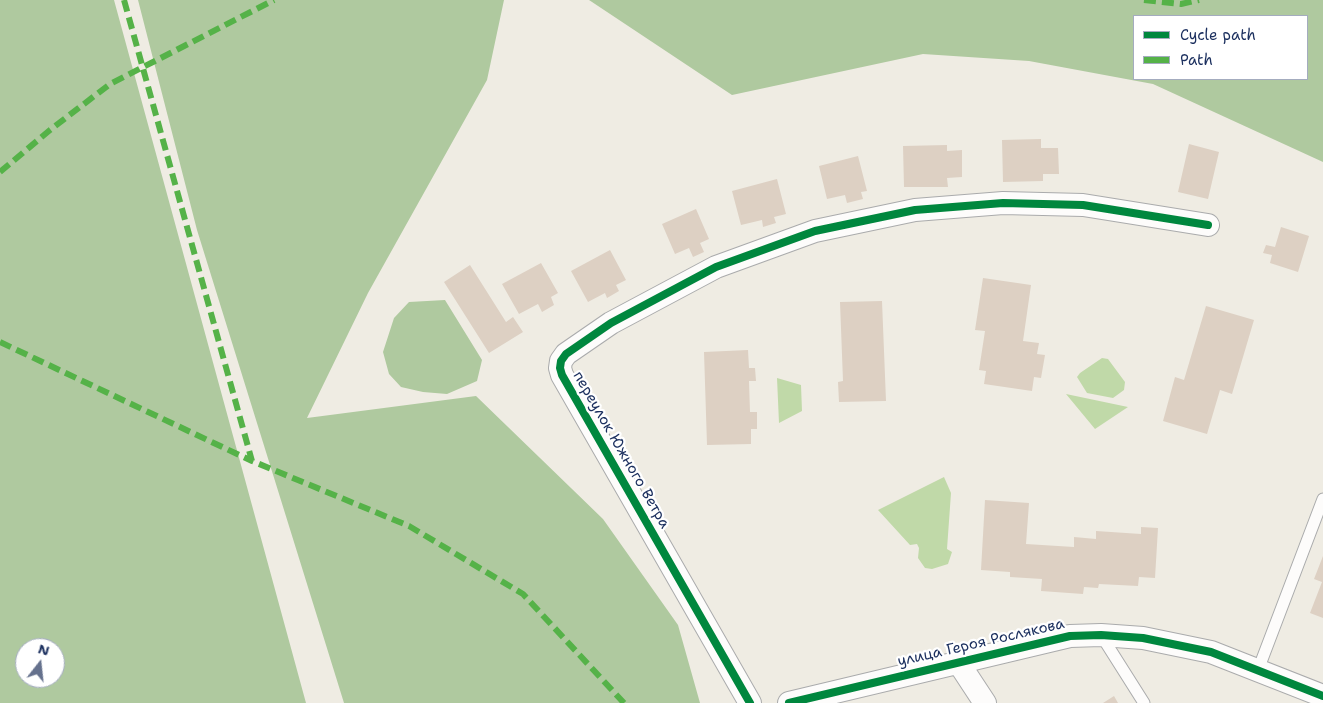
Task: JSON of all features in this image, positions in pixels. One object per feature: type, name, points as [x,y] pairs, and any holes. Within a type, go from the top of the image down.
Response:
[{"type":"street","name":"переулок Южного Ветра","points":[[750,703],[562,375],[561,361],[566,354],[611,323],[716,267],[815,231],[915,210],[1003,203],[1083,205],[1208,225]]},
{"type":"street","name":"улица Героя Рослякова","points":[[789,703],[1070,636],[1101,635],[1172,642],[1211,652],[1323,696]]},
{"type":"street","points":[[958,662],[985,703]]},
{"type":"lane","points":[[1258,670],[1323,499]]},
{"type":"lane","points":[[1101,635],[1144,703]]},
{"type":"green space","points":[[0,0],[114,0],[306,703],[0,703]]},
{"type":"green space","points":[[138,0],[504,0],[487,80],[368,293],[307,418],[476,396],[603,519],[678,625],[700,703],[344,703],[197,230]]},
{"type":"green space","points":[[589,0],[1323,0],[1323,162],[1153,84],[1029,61],[923,54],[732,95]]},
{"type":"green space","points":[[445,300],[482,360],[477,381],[447,394],[423,392],[401,387],[389,374],[383,352],[394,318],[409,302]]},
{"type":"green space","points":[[1102,358],[1108,359],[1125,382],[1124,390],[1113,398],[1087,393],[1077,377]]},
{"type":"green space","points":[[777,378],[801,385],[802,411],[779,423]]},
{"type":"green space","points":[[1066,394],[1128,407],[1095,429]]},
{"type":"green space","points":[[944,477],[951,493],[947,549],[952,552],[948,564],[932,569],[925,568],[918,558],[919,548],[917,544],[910,545],[878,510]]},
{"type":"building","points":[[1041,139],[1041,148],[1058,148],[1059,174],[1043,174],[1043,181],[1003,182],[1002,140]]},
{"type":"building","points":[[1189,144],[1219,152],[1208,199],[1178,192]]},
{"type":"building","points":[[947,145],[947,151],[962,150],[962,177],[947,178],[948,187],[904,187],[903,146]]},
{"type":"building","points":[[858,156],[867,191],[861,192],[863,199],[847,203],[845,195],[827,199],[819,166]]},
{"type":"building","points":[[777,179],[786,214],[774,217],[776,223],[763,227],[762,220],[741,225],[732,191]]},
{"type":"building","points":[[696,209],[709,239],[700,243],[704,252],[693,257],[689,248],[675,254],[662,224]]},
{"type":"building","points":[[1281,227],[1309,236],[1298,272],[1270,263],[1272,255],[1263,253],[1266,245],[1275,247]]},
{"type":"building","points":[[610,250],[626,280],[616,285],[619,291],[607,298],[605,293],[588,302],[571,271]]},
{"type":"building","points":[[541,263],[558,293],[551,297],[554,305],[542,312],[538,304],[519,314],[502,284]]},
{"type":"building","points":[[470,265],[506,322],[513,317],[523,332],[489,353],[444,282]]},
{"type":"building","points":[[983,278],[1031,285],[1023,341],[1039,343],[1037,354],[1045,355],[1041,378],[1034,377],[1032,391],[984,384],[986,371],[979,370],[985,331],[975,330]]},
{"type":"building","points":[[882,301],[886,401],[839,402],[838,382],[843,381],[840,302]]},
{"type":"building","points":[[1206,306],[1254,320],[1232,394],[1220,390],[1207,434],[1163,421],[1175,377],[1184,380]]},
{"type":"building","points":[[748,350],[749,368],[755,368],[756,381],[749,381],[750,412],[757,412],[757,429],[751,429],[751,444],[707,445],[704,352]]},
{"type":"building","points":[[985,500],[1029,503],[1026,544],[1074,547],[1074,537],[1096,539],[1096,531],[1141,534],[1141,527],[1158,528],[1155,578],[1139,577],[1138,586],[1099,584],[1098,588],[1084,587],[1083,594],[1041,591],[1042,579],[1010,577],[1010,572],[981,570]]},
{"type":"building","points":[[1323,556],[1323,618],[1310,613],[1322,582],[1314,579]]},
{"type":"building","points":[[1114,696],[1118,703],[1103,703]]},
{"type":"marked path","points":[[124,0],[252,461],[409,526],[523,594],[624,703]]},
{"type":"marked path","points":[[0,172],[50,130],[110,84],[274,0]]},
{"type":"marked path","points":[[1144,0],[1181,4],[1199,0]]},
{"type":"marked path","points":[[0,342],[252,461]]},
{"type":"cycle path","points":[[750,703],[562,375],[561,361],[566,354],[611,323],[716,267],[815,231],[915,210],[1003,203],[1083,205],[1208,225]]},
{"type":"cycle path","points":[[789,703],[1070,636],[1101,635],[1143,638],[1211,652],[1323,696]]}]
